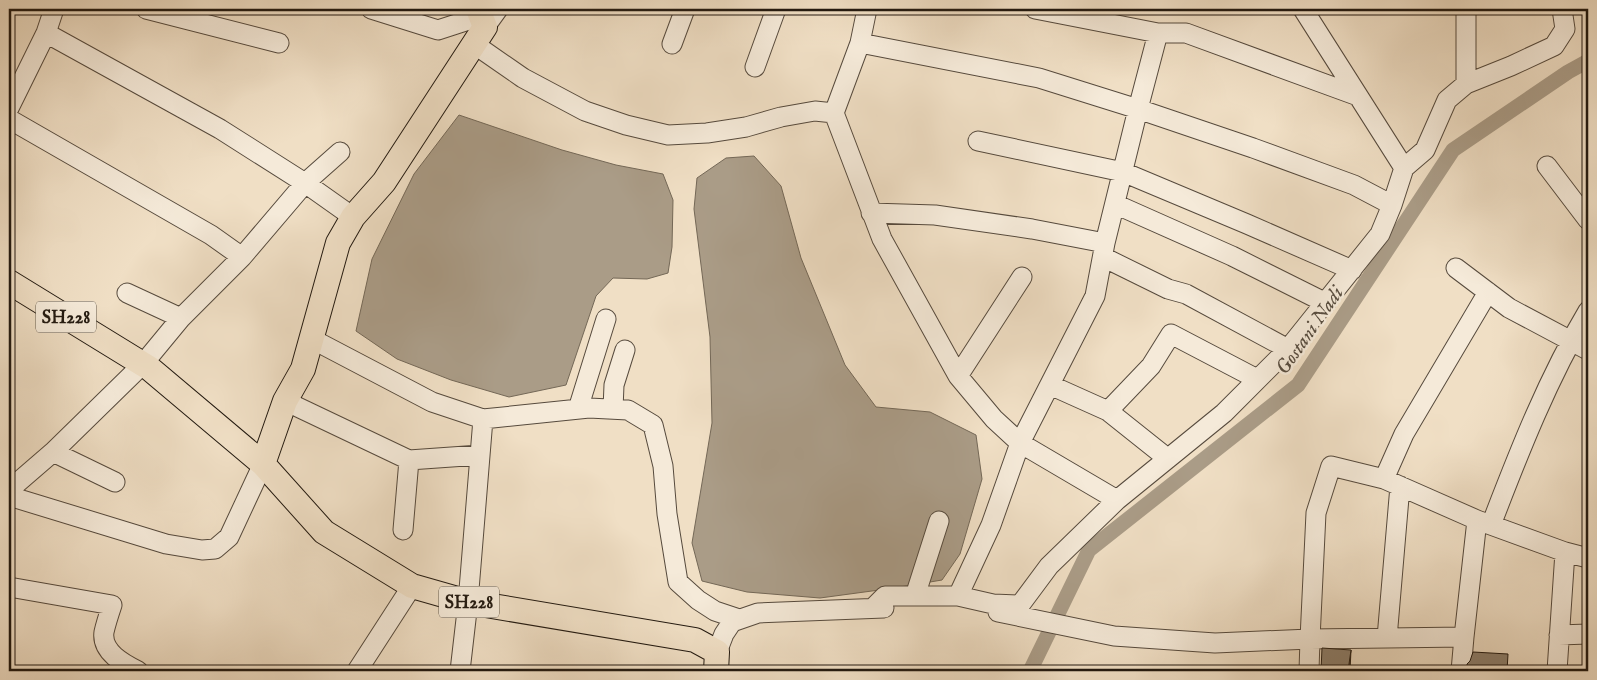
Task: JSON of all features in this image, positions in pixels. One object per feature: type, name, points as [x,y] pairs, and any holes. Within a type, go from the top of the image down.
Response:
[{"type":"main road","points":[[263,464],[285,400],[302,369],[338,243],[353,217],[384,182],[483,21]]},
{"type":"main road","name":"SH228","points":[[9,282],[138,361],[263,464],[324,532],[412,586],[468,602],[695,640],[716,661]]},
{"type":"street","points":[[9,108],[46,33],[54,9]]},
{"type":"street","points":[[146,9],[279,43]]},
{"type":"street","points":[[371,9],[438,30],[483,21],[523,78],[585,111],[626,125],[668,135],[746,128],[781,117],[815,111],[834,113]]},
{"type":"street","points":[[672,44],[685,9]]},
{"type":"street","points":[[755,67],[776,9]]},
{"type":"street","points":[[867,9],[860,43],[834,113],[882,239],[958,376],[994,419],[1020,443],[1117,500]]},
{"type":"street","points":[[1035,9],[1158,32],[1186,33],[1358,96]]},
{"type":"street","points":[[1302,9],[1404,168]]},
{"type":"street","points":[[1466,9],[1466,84]]},
{"type":"street","points":[[873,608],[886,596],[958,596],[993,604],[1020,605],[1049,566],[1117,500],[1224,413],[1288,349],[1380,234],[1404,168],[1425,150],[1447,100],[1466,84],[1554,46],[1565,29],[1562,9]]},
{"type":"street","points":[[958,596],[992,524],[1020,443],[1095,296],[1104,250],[1158,32]]},
{"type":"street","points":[[46,33],[220,129],[305,183],[353,217]]},
{"type":"street","points":[[860,43],[1039,78],[1138,108],[1354,185],[1392,205]]},
{"type":"street","points":[[9,119],[211,235],[242,257]]},
{"type":"street","points":[[978,140],[1123,172],[1352,270]]},
{"type":"street","points":[[9,490],[53,452],[138,361],[242,257],[305,183],[340,152]]},
{"type":"street","points":[[1547,166],[1588,220]]},
{"type":"street","points":[[1115,204],[1232,256],[1326,303]]},
{"type":"street","points":[[871,213],[935,215],[1032,229],[1104,250],[1168,289],[1186,294],[1288,349]]},
{"type":"street","points":[[1456,268],[1509,308],[1588,350]]},
{"type":"street","points":[[958,376],[1022,277]]},
{"type":"street","points":[[1387,638],[1392,482],[1404,434],[1488,292]]},
{"type":"street","points":[[126,293],[181,318]]},
{"type":"street","points":[[1461,671],[1464,636],[1484,523],[1521,448],[1570,340],[1588,310]]},
{"type":"street","points":[[578,409],[606,320]]},
{"type":"street","points":[[1108,411],[1151,366],[1171,334],[1257,379]]},
{"type":"street","points":[[310,338],[432,402],[483,419],[578,409],[612,409],[628,410],[653,425],[663,466],[667,514],[678,582],[698,600],[715,611],[739,619]]},
{"type":"street","points":[[612,409],[614,385],[625,350]]},
{"type":"street","points":[[1050,385],[1108,411],[1167,458]]},
{"type":"street","points":[[285,400],[410,460],[480,455]]},
{"type":"street","points":[[460,671],[468,602],[483,419]]},
{"type":"street","points":[[53,452],[115,482]]},
{"type":"street","points":[[403,530],[410,460]]},
{"type":"street","points":[[9,496],[166,544],[202,550],[215,549],[229,537],[263,464]]},
{"type":"street","points":[[1309,671],[1316,513],[1331,466],[1392,482],[1484,523],[1565,552],[1588,558]]},
{"type":"street","points":[[915,596],[939,521]]},
{"type":"street","points":[[1557,671],[1565,552]]},
{"type":"street","points":[[357,671],[412,586]]},
{"type":"street","points":[[9,587],[112,606],[104,634],[105,644],[112,654],[129,667],[138,671]]},
{"type":"street","points":[[716,661],[724,634],[732,622],[739,619],[758,613],[873,608],[973,608],[1114,636],[1216,643],[1464,636]]},
{"type":"street","points":[[1559,634],[1588,634]]},
{"type":"shaded area","points":[[459,115],[562,150],[616,165],[663,174],[673,200],[672,247],[668,273],[647,279],[613,278],[596,296],[566,385],[509,397],[451,380],[397,359],[356,331],[372,259],[414,174]]},
{"type":"shaded area","points":[[754,156],[781,186],[801,258],[845,365],[876,407],[930,412],[976,435],[982,479],[960,554],[942,580],[820,598],[747,592],[702,581],[692,543],[712,423],[710,337],[694,209],[697,178],[726,158]]},
{"type":"building","points":[[1322,648],[1351,650],[1348,671],[1321,671]]},
{"type":"building","points":[[1473,652],[1508,654],[1507,671],[1467,671],[1467,664]]},
{"type":"waterway","name":"Gostani Nadi","points":[[1030,671],[1089,550],[1298,385],[1453,150],[1568,72],[1588,61]]}]
